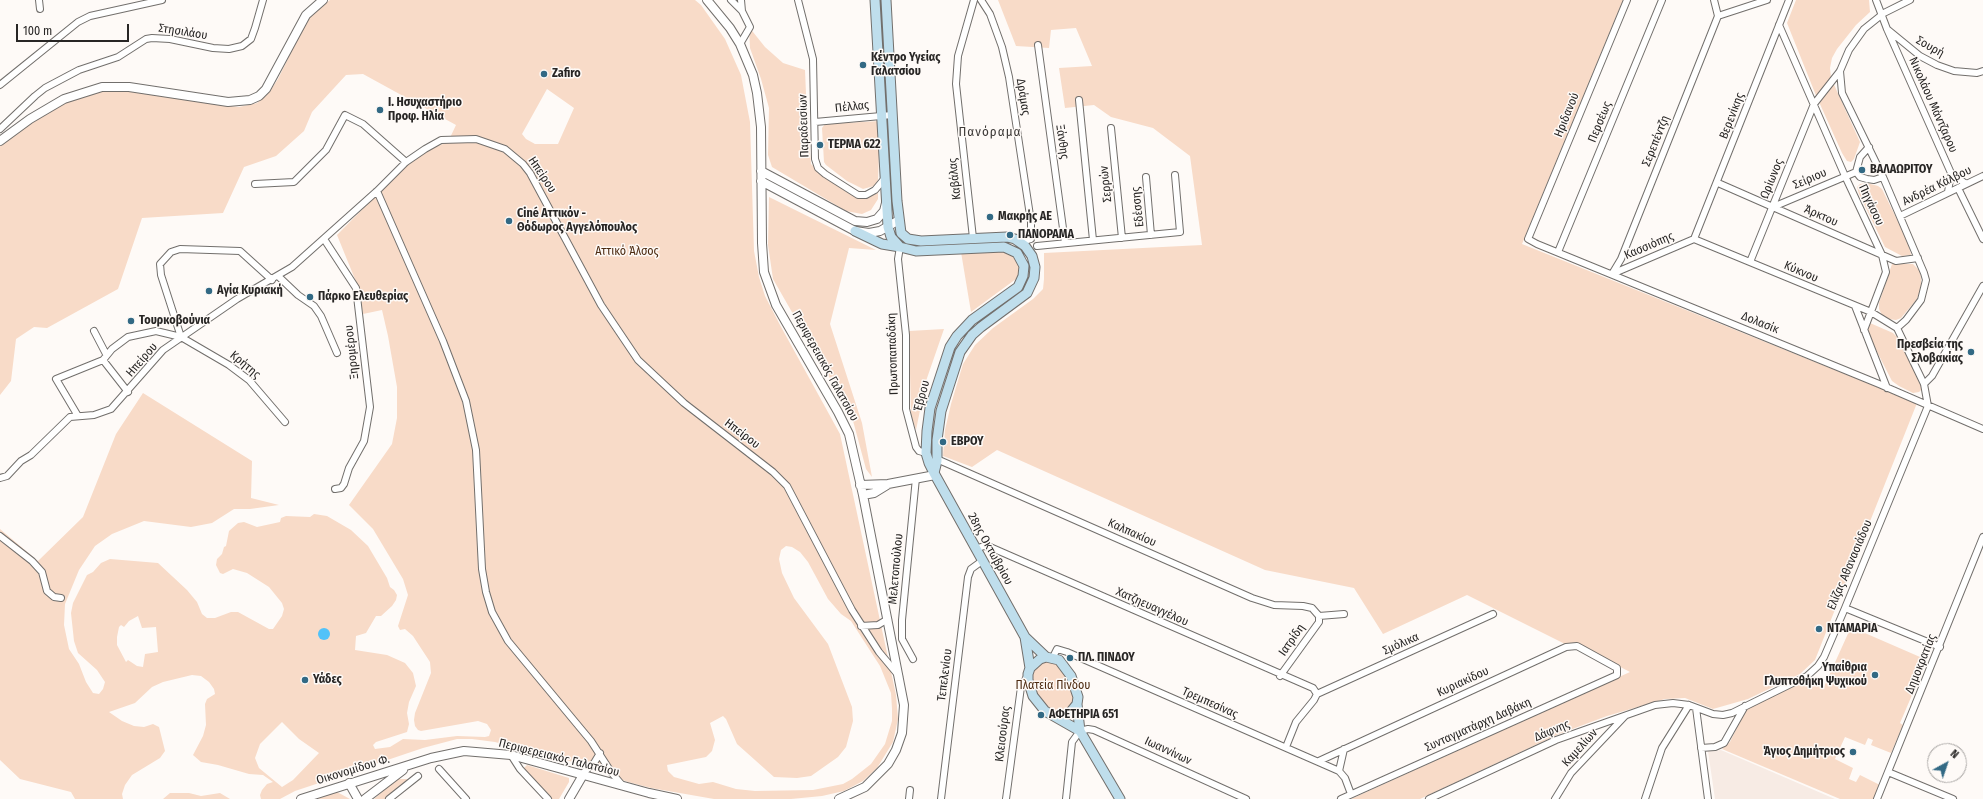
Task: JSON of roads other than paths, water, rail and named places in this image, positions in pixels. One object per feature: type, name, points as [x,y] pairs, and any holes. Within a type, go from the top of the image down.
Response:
[{"type":"main road","points":[[875,0],[888,227],[891,237],[900,247]]},
{"type":"main road","points":[[886,0],[899,220],[903,236],[911,240],[921,241],[1000,236],[1011,238],[1020,242],[1028,250],[1033,259]]},
{"type":"main road","name":"Έβρου","points":[[855,232],[882,244],[900,247],[908,251],[922,252],[1004,247],[1013,251],[1020,257],[1024,269],[1023,276],[1018,287],[972,320],[957,336],[950,347],[930,408],[926,453],[932,475]]},
{"type":"main road","name":"Έβρου","points":[[932,475],[937,461],[939,421],[960,352],[981,327],[1020,299],[1029,290],[1035,274],[1033,259]]},
{"type":"main road","name":"28ης Οκτωβρίου","points":[[932,475],[1025,638],[1029,671],[1028,680],[1034,696],[1044,711],[1080,731]]},
{"type":"main road","name":"28ης Οκτωβρίου","points":[[1025,638],[1049,657],[1064,665],[1071,676],[1077,690],[1080,731],[1120,799]]},
{"type":"main road","points":[[1029,671],[1038,660],[1049,657]]},
{"type":"main road","points":[[1057,717],[1069,714],[1077,704]]},
{"type":"street","points":[[38,0],[40,9]]},
{"type":"street","points":[[0,85],[78,22],[90,16],[162,0]]},
{"type":"street","name":"Στησιλάου","points":[[0,129],[45,88],[79,70],[118,57],[146,39],[170,39],[224,49],[242,46],[251,39],[256,28],[263,0]]},
{"type":"street","points":[[0,141],[30,119],[64,100],[102,87],[135,87],[228,102],[250,100],[259,96],[269,86],[306,15],[323,0]]},
{"type":"street","name":"Περιφερειακός Γαλατσίου","points":[[707,0],[721,16],[740,44],[752,74],[757,93],[761,126],[764,272],[769,290],[849,434],[900,677],[904,715],[902,732],[896,750],[888,764],[876,778],[856,792],[839,799]]},
{"type":"street","points":[[731,0],[742,11],[750,27],[740,44]]},
{"type":"street","points":[[741,0],[742,11]]},
{"type":"street","name":"Παραδεισίων","points":[[798,0],[813,59],[815,159],[818,168],[858,195],[866,196],[881,185],[885,177]]},
{"type":"street","name":"Καβάλας","points":[[973,238],[956,84],[958,56],[974,0]]},
{"type":"street","name":"Δράμας","points":[[981,0],[990,14],[1010,77],[1031,222],[1031,239]]},
{"type":"street","name":"Ηριδανού","points":[[1528,239],[1627,0]]},
{"type":"street","name":"Περσέως","points":[[1558,252],[1662,0]]},
{"type":"street","points":[[1714,0],[1718,16],[1767,0]]},
{"type":"street","name":"Βερενίκης","points":[[1694,239],[1718,183],[1789,0]]},
{"type":"street","name":"Σουρή","points":[[1876,0],[1887,29],[1905,46],[1937,65],[1954,71],[1977,73],[1983,70]]},
{"type":"street","name":"Ωρίωνος","points":[[1750,262],[1814,104],[1840,71],[1854,42],[1864,29],[1881,15],[1910,0]]},
{"type":"street","name":"Σερεπέντζη","points":[[1612,274],[1621,258],[1718,16]]},
{"type":"street","name":"Πηγάσου","points":[[1779,25],[1845,176],[1882,255],[1886,272],[1864,330]]},
{"type":"street","name":"Νικολάου Μάντζαρου","points":[[1887,29],[1950,172],[1948,192]]},
{"type":"street","name":"Ξάνθης","points":[[1038,45],[1065,243]]},
{"type":"street","points":[[1840,71],[1842,93],[1883,178],[1926,280],[1923,292],[1906,320],[1897,328],[1924,384],[1928,406]]},
{"type":"street","points":[[1079,100],[1093,240]]},
{"type":"street","points":[[255,184],[294,182],[326,150],[345,115],[363,124],[406,162]]},
{"type":"street","name":"Πέλλας","points":[[815,122],[892,115]]},
{"type":"street","name":"Σερρών","points":[[1111,128],[1122,238]]},
{"type":"street","name":"Ηπείρου","points":[[0,478],[7,476],[21,461],[31,455],[70,417],[94,415],[111,409],[128,392],[163,350],[237,299],[292,267],[377,191],[406,162],[424,149],[442,140],[467,138],[498,145],[522,164],[539,187],[600,305],[618,334],[638,360],[666,388],[783,481],[793,496],[861,626],[888,664],[900,677]]},
{"type":"street","points":[[1869,147],[1860,157],[1856,172],[1860,177],[1867,179],[1874,180],[1883,178]]},
{"type":"street","points":[[761,170],[855,221],[868,222],[877,219],[884,211],[887,200]]},
{"type":"street","name":"Σείριου","points":[[1772,206],[1856,172]]},
{"type":"street","points":[[1950,172],[1966,184]]},
{"type":"street","points":[[1020,242],[1031,239],[1037,246],[1180,232],[1175,175]]},
{"type":"street","name":"Ανδρέα Κάλβου","points":[[1900,216],[1983,176]]},
{"type":"street","name":"Εδέσσης","points":[[1146,177],[1152,235]]},
{"type":"street","points":[[761,181],[855,232],[868,233],[888,227],[899,220]]},
{"type":"street","name":"Άρκτου","points":[[1718,183],[1896,261],[1918,258]]},
{"type":"street","points":[[1958,188],[1983,239]]},
{"type":"street","points":[[377,191],[446,348],[466,401],[476,450],[482,569],[492,612],[508,641],[600,753],[610,772],[623,786]]},
{"type":"street","name":"Ξηρομέρου","points":[[324,239],[356,288],[370,408],[364,441],[350,468],[344,484],[341,488],[335,489]]},
{"type":"street","name":"Δολασίκ","points":[[1528,239],[1983,429]]},
{"type":"street","name":"Κασσιόπης","points":[[1612,274],[1694,239]]},
{"type":"street","name":"Κύκνου","points":[[1694,239],[1870,312],[1897,328]]},
{"type":"street","name":"Έβρου","points":[[1033,259],[1037,246]]},
{"type":"street","name":"Πρωτοπαπαδάκη","points":[[900,247],[898,259],[906,335],[906,409],[916,447],[920,451],[926,453]]},
{"type":"street","points":[[182,337],[161,275],[160,264],[171,252],[180,249],[240,251],[272,280]]},
{"type":"street","points":[[278,276],[298,295],[314,306],[338,353]]},
{"type":"street","points":[[1924,384],[1932,376],[1983,286]]},
{"type":"street","points":[[1854,306],[1887,388]]},
{"type":"street","name":"Κρήτης","points":[[78,416],[56,379],[104,357],[128,337],[156,331],[182,337],[218,357],[249,380],[285,422]]},
{"type":"street","points":[[94,332],[104,357],[128,392]]},
{"type":"street","name":"Ελίζας Αθανασιάδου","points":[[1689,705],[1713,714],[1723,715],[1746,706],[1807,676],[1818,666],[1824,657],[1845,608],[1928,406]]},
{"type":"street","name":"Καλπακίου","points":[[937,461],[939,460],[1252,598],[1274,605],[1303,606],[1312,608],[1319,616]]},
{"type":"street","points":[[860,485],[888,484],[932,475]]},
{"type":"street","name":"Μελετοπούλου","points":[[912,659],[902,639],[902,620],[916,478]]},
{"type":"street","points":[[863,495],[874,493],[888,484]]},
{"type":"street","points":[[0,536],[32,561],[42,572],[47,591],[54,597],[61,598]]},
{"type":"street","name":"Δημοκρατίας","points":[[1877,799],[1940,647],[1983,537]]},
{"type":"street","name":"Χατζηευαγγέλου","points":[[975,549],[984,546],[990,547],[1280,676],[1313,688],[1317,694]]},
{"type":"street","name":"Τεπελενίου","points":[[941,799],[968,577],[971,569],[982,561]]},
{"type":"street","points":[[1845,608],[1940,647]]},
{"type":"street","points":[[1319,616],[1344,614]]},
{"type":"street","name":"Σμόλικα","points":[[1317,694],[1493,614]]},
{"type":"street","name":"Ιατρίδη","points":[[1280,676],[1319,622],[1319,616]]},
{"type":"street","points":[[861,626],[878,625],[888,619]]},
{"type":"street","name":"Κυριακίδου","points":[[1319,762],[1566,646],[1576,646],[1617,668]]},
{"type":"street","name":"Τρεμπεσίνας","points":[[1049,657],[1057,649],[1067,652],[1339,771]]},
{"type":"street","name":"Συνταγματάρχη Δαβάκη","points":[[1341,799],[1616,675],[1617,668]]},
{"type":"street","name":"Κλεισούρας","points":[[1006,799],[1021,687],[1029,671]]},
{"type":"street","points":[[1286,747],[1296,722],[1317,694]]},
{"type":"street","name":"Δάφνης","points":[[1429,799],[1556,740],[1599,724],[1661,704],[1673,702],[1689,705]]},
{"type":"street","points":[[1645,799],[1662,748],[1689,705]]},
{"type":"street","points":[[1701,748],[1715,748],[1724,743],[1746,706]]},
{"type":"street","points":[[1696,708],[1708,799]]},
{"type":"street","name":"Καμελίων","points":[[1555,799],[1571,773],[1626,715]]},
{"type":"street","points":[[1599,724],[1604,737]]},
{"type":"street","name":"Ιωαννίνων","points":[[1080,731],[1088,729],[1094,730],[1246,799]]},
{"type":"street","points":[[1066,799],[1072,742],[1080,731]]},
{"type":"street","points":[[1344,749],[1339,771],[1345,778],[1351,794]]},
{"type":"street","name":"Περιφερειακός Γαλατσίου","points":[[412,764],[464,751],[511,755],[623,786],[677,799]]},
{"type":"street","points":[[569,799],[583,775],[594,763],[600,753]]},
{"type":"street","points":[[511,755],[520,768],[548,799]]},
{"type":"street","points":[[364,799],[412,764]]},
{"type":"street","name":"Οικονομίδου Φ.","points":[[301,799],[412,764]]},
{"type":"street","points":[[439,769],[466,799]]},
{"type":"street","points":[[1888,772],[1953,799]]},
{"type":"street","points":[[389,799],[418,776]]},
{"type":"street","points":[[349,783],[358,799]]},
{"type":"street","points":[[909,799],[910,790]]},
{"type":"water","points":[[322,628],[326,628],[330,634],[326,640],[322,640],[318,636],[318,632]]},
{"type":"place","name":"Κέντρο Υγείας Γαλατσίου","points":[[863,65]]},
{"type":"place","name":"Zafiro","points":[[544,74]]},
{"type":"place","name":"Ι. Ησυχαστήριο Προφ. Ηλία","points":[[380,110]]},
{"type":"place","name":"ΤΕΡΜΑ 622","points":[[820,145]]},
{"type":"place","name":"ΒΑΛΑΩΡΙΤΟΥ","points":[[1862,170]]},
{"type":"place","name":"Μακρής ΑΕ","points":[[990,217]]},
{"type":"place","name":"Ciné Αττικόν - Θόδωρος Αγγελόπουλος","points":[[509,221]]},
{"type":"place","name":"ΠΑΝΟΡΑΜΑ","points":[[1010,235]]},
{"type":"place","name":"Αγία Κυριακή","points":[[209,291]]},
{"type":"place","name":"Πάρκο Ελευθερίας","points":[[310,297]]},
{"type":"place","name":"Τουρκοβούνια","points":[[131,321]]},
{"type":"place","name":"Πρεσβεία της Σλοβακίας","points":[[1971,352]]},
{"type":"place","name":"ΕΒΡΟΥ","points":[[943,442]]},
{"type":"place","name":"ΝΤΑΜΑΡΙΑ","points":[[1819,629]]},
{"type":"place","name":"ΠΛ. ΠΙΝΔΟΥ","points":[[1070,658]]},
{"type":"place","name":"Υπαίθρια Γλυπτοθήκη Ψυχικού","points":[[1875,675]]},
{"type":"place","name":"Υάδες","points":[[305,680]]},
{"type":"place","name":"ΑΦΕΤΗΡΙΑ 651","points":[[1041,715]]},
{"type":"place","name":"Άγιος Δημήτριος","points":[[1853,752]]},
{"type":"district","name":"Πανόραμα","points":[[990,132]]},
{"type":"park label","name":"Αττικό Άλσος","points":[[627,252]]},
{"type":"park label","name":"Πλατεία Πίνδου","points":[[1053,686]]}]
